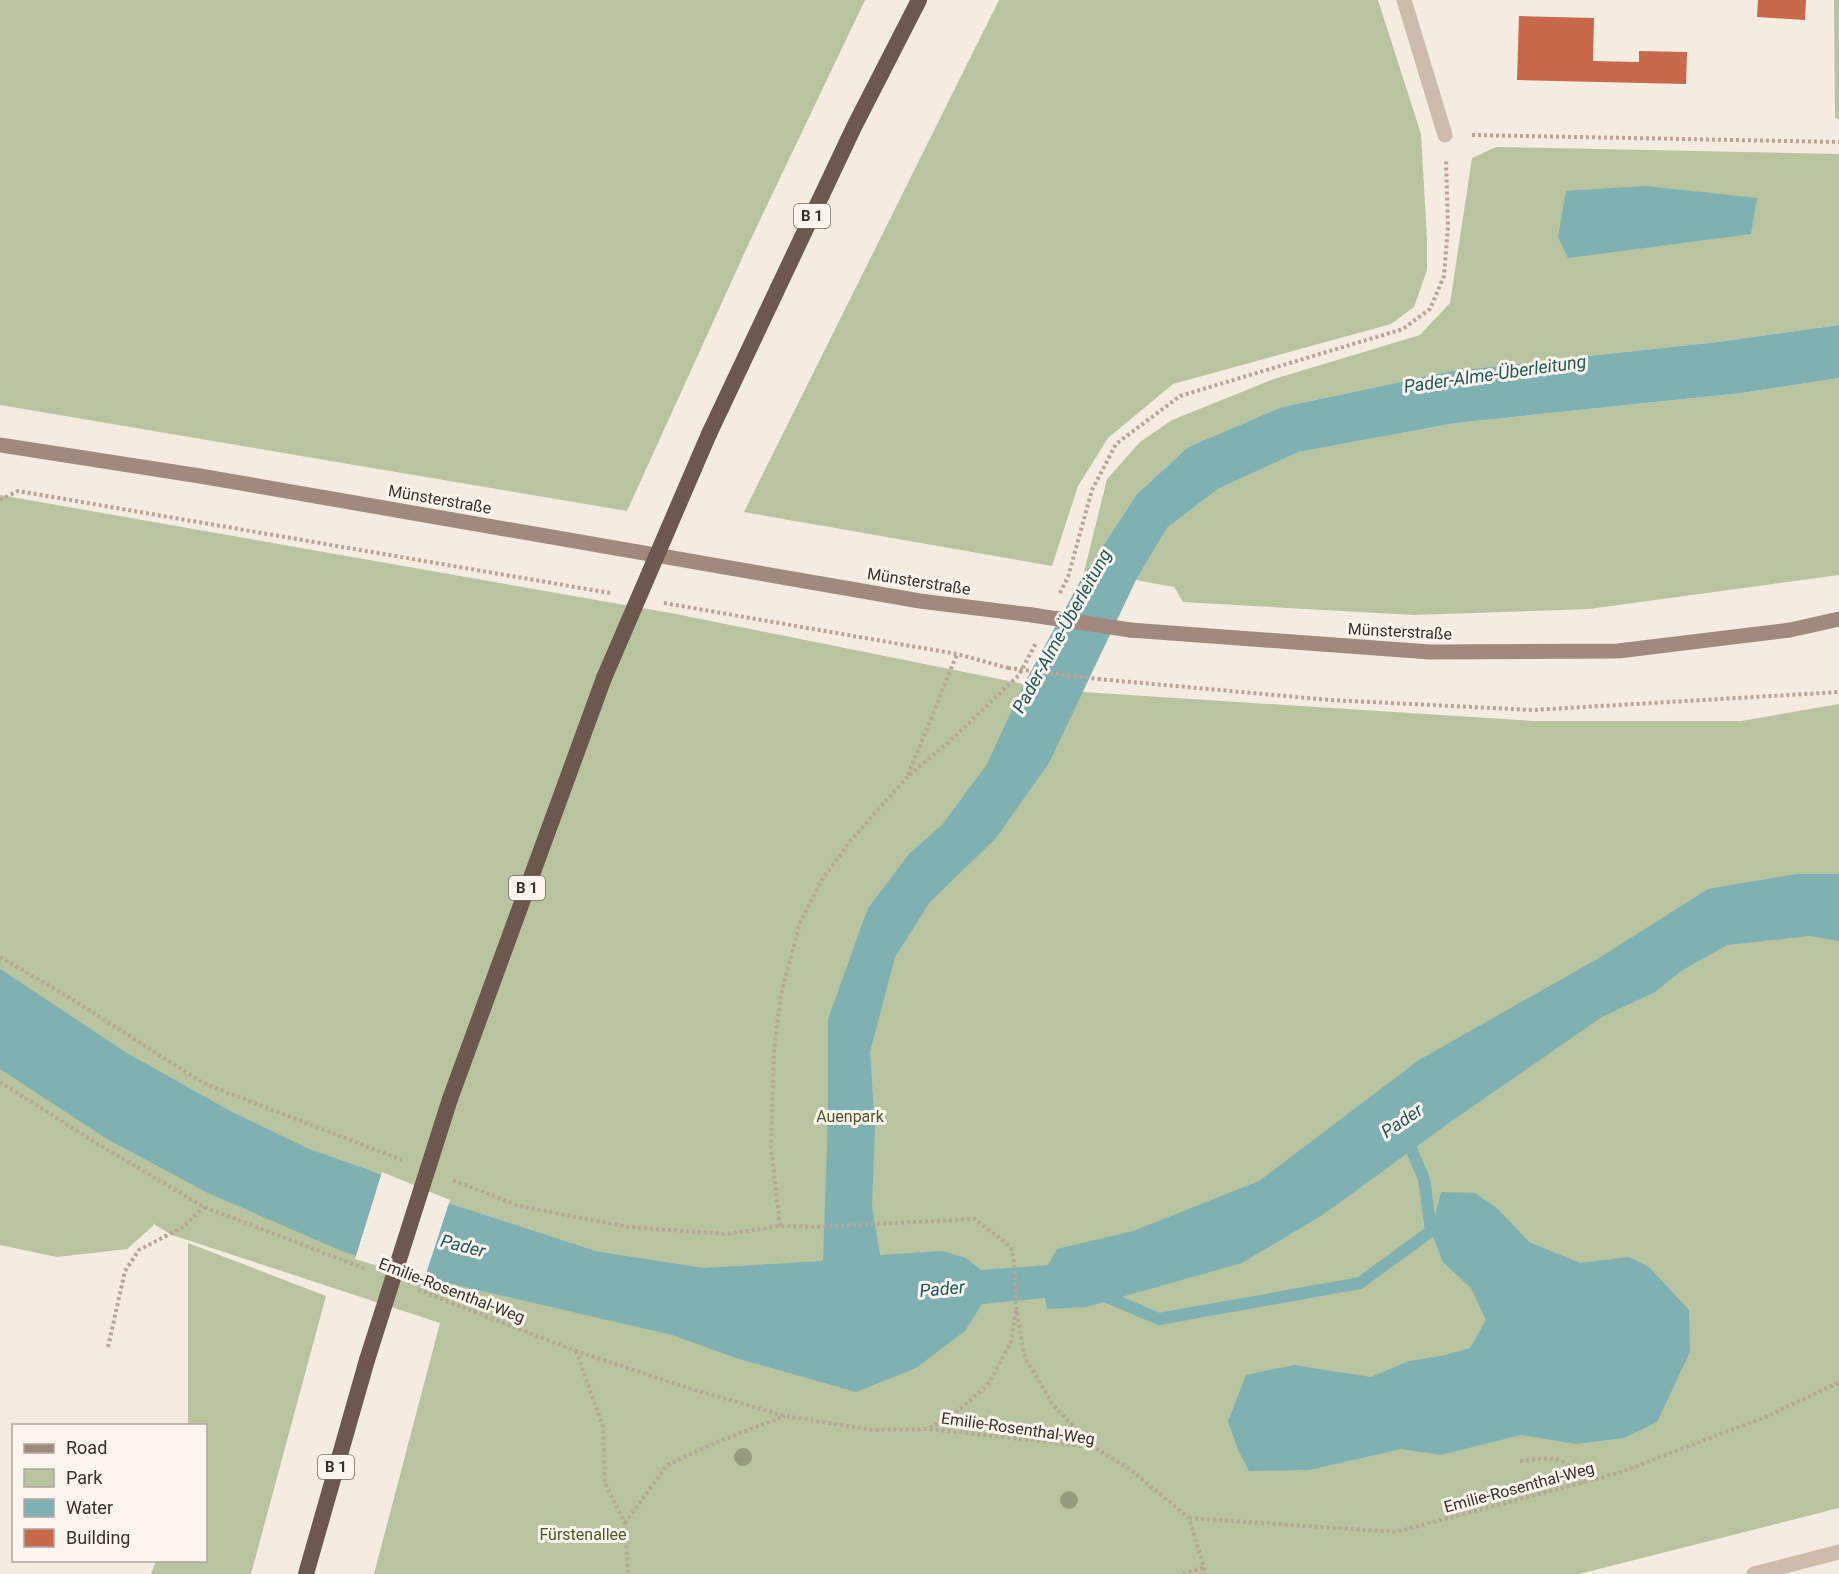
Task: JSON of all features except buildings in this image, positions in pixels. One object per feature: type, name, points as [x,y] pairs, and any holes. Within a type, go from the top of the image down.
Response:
[{"type":"highway","name":"B 1","points":[[306,1574],[367,1360],[450,1099],[604,678],[709,434],[854,127],[919,0]]},
{"type":"main road","name":"Münsterstraße","points":[[0,445],[200,476],[920,601],[1130,630],[1430,652],[1618,651],[1790,630],[1839,619]]},
{"type":"street","points":[[1404,0],[1445,135]]},
{"type":"street","points":[[1754,1574],[1839,1552]]},
{"type":"path","points":[[1068,577],[1092,490],[1116,444],[1180,396],[1403,329],[1430,309],[1444,276],[1448,227],[1445,135],[1839,142]]},
{"type":"path","points":[[0,500],[18,491],[616,595]]},
{"type":"path","points":[[663,603],[957,654],[1008,668],[1098,679],[1330,700],[1533,710],[1839,692]]},
{"type":"path","points":[[908,776],[957,654]]},
{"type":"path","points":[[780,1227],[771,1146],[774,1050],[781,994],[800,922],[823,878],[852,839],[908,776],[950,742],[1020,675]]},
{"type":"path","points":[[0,957],[67,996],[203,1083],[410,1163]]},
{"type":"path","name":"Emilie-Rosenthal-Weg","points":[[0,1082],[204,1207],[368,1270]]},
{"type":"path","points":[[443,1176],[519,1206],[628,1227],[726,1234],[780,1227],[975,1219],[1011,1247],[1016,1306],[1024,1355],[1052,1404],[1094,1447]]},
{"type":"path","points":[[108,1347],[125,1271],[139,1250],[183,1227],[204,1207]]},
{"type":"path","name":"Emilie-Rosenthal-Weg","points":[[412,1287],[576,1351],[688,1388],[785,1416],[873,1430],[929,1429],[1094,1447],[1131,1470],[1189,1518],[1396,1532],[1618,1473],[1768,1416],[1839,1382]]},
{"type":"path","name":"Emilie-Rosenthal-Weg","points":[[929,1429],[954,1414],[987,1386],[1011,1342],[1016,1306]]},
{"type":"path","points":[[576,1351],[603,1427],[605,1483],[625,1523],[628,1574]]},
{"type":"path","points":[[625,1523],[667,1465],[717,1442],[785,1416]]},
{"type":"path","points":[[1520,1461],[1556,1458],[1577,1472],[1584,1483]]},
{"type":"path","points":[[1189,1518],[1206,1574]]},
{"type":"path","points":[[1183,1574],[1203,1567]]},
{"type":"green space","points":[[0,0],[865,0],[749,243],[627,511],[0,405]]},
{"type":"green space","points":[[999,0],[1378,0],[1421,134],[1427,270],[1414,307],[1391,324],[1173,384],[1108,438],[1078,486],[1052,566],[744,512]]},
{"type":"green space","points":[[1834,0],[1839,0],[1839,119],[1835,118]]},
{"type":"green space","points":[[1496,147],[1839,154],[1839,325],[1717,342],[1452,371],[1282,407],[1188,447],[1137,494],[1083,576],[1107,479],[1140,442],[1172,420],[1274,379],[1420,335],[1450,303],[1472,158]]},
{"type":"green space","points":[[1839,378],[1839,575],[1589,609],[1414,615],[1183,602],[1174,587],[1136,580],[1167,528],[1218,489],[1297,452],[1456,423],[1742,393]]},
{"type":"green space","name":"Auenpark","points":[[0,495],[676,614],[1024,684],[1083,692],[1532,721],[1741,721],[1839,704],[1839,1508],[1579,1574],[374,1574],[440,1323],[172,1235],[150,1222],[154,1225],[127,1249],[57,1257],[0,1245]]},
{"type":"green space","points":[[188,1243],[326,1296],[251,1574],[151,1574],[156,1562],[207,1562],[207,1424],[188,1424]]},
{"type":"water","points":[[1645,186],[1757,198],[1751,234],[1568,258],[1558,237],[1566,191]]},
{"type":"water","points":[[1839,325],[1839,378],[1742,393],[1456,423],[1298,452],[1218,489],[1167,528],[1136,580],[1049,763],[996,838],[930,902],[895,957],[870,1052],[875,1128],[872,1206],[880,1255],[943,1251],[966,1258],[981,1270],[1048,1265],[1057,1249],[1133,1231],[1259,1181],[1419,1060],[1599,958],[1708,889],[1797,874],[1839,874],[1839,941],[1810,936],[1727,945],[1681,971],[1655,992],[1602,1017],[1446,1125],[1324,1214],[1242,1263],[1086,1307],[1047,1309],[1045,1298],[982,1304],[965,1331],[916,1368],[856,1392],[736,1358],[672,1335],[435,1280],[344,1252],[208,1193],[107,1139],[0,1069],[0,969],[127,1053],[232,1112],[309,1149],[369,1170],[451,1204],[595,1251],[703,1268],[823,1261],[828,1117],[828,1019],[868,908],[909,854],[942,825],[987,764],[1024,684],[1083,576],[1137,494],[1188,447],[1282,407],[1452,371],[1717,342]]},
{"type":"water","points":[[1441,1192],[1475,1193],[1497,1208],[1529,1242],[1580,1263],[1629,1257],[1649,1267],[1689,1310],[1690,1352],[1657,1422],[1624,1438],[1576,1444],[1521,1435],[1441,1455],[1401,1449],[1309,1470],[1249,1471],[1238,1450],[1228,1421],[1246,1375],[1294,1365],[1371,1377],[1409,1361],[1470,1348],[1486,1320],[1471,1288],[1443,1262],[1431,1231]]},
{"type":"pier","points":[[382,1172],[450,1200],[424,1280],[355,1259]]},
{"type":"waterway","name":"Pader","points":[[1100,1294],[1159,1319],[1360,1283],[1431,1231],[1424,1179],[1406,1137]]},
{"type":"water label","name":"Pader-Alme-Überleitung","points":[[1495,374]]},
{"type":"water label","name":"Pader-Alme-Überleitung","points":[[1062,631]]},
{"type":"park label","name":"Fürstenallee","points":[[583,1534]]}]
